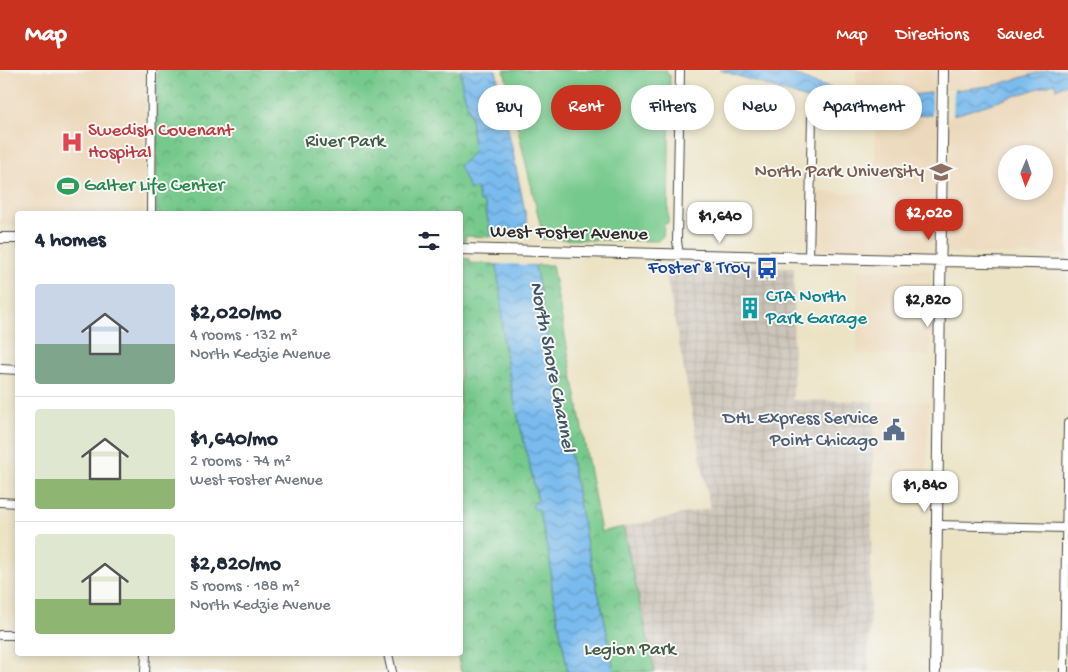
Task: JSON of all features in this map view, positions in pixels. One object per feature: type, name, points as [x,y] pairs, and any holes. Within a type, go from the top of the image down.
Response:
[{"type":"main road","points":[[935,672],[942,261],[943,70]]},
{"type":"main road","points":[[0,238],[15,238]]},
{"type":"main road","name":"West Foster Avenue","points":[[463,249],[1068,264]]},
{"type":"street","points":[[151,211],[152,70]]},
{"type":"street","points":[[679,255],[677,241],[680,70]]},
{"type":"street","points":[[808,259],[812,130]]},
{"type":"street","points":[[0,369],[15,370]]},
{"type":"street","points":[[1064,672],[1068,423]]},
{"type":"street","points":[[0,502],[15,502]]},
{"type":"street","points":[[937,525],[1067,528]]},
{"type":"street","points":[[0,635],[15,635]]},
{"type":"street","points":[[145,672],[146,656]]},
{"type":"street","points":[[388,656],[392,672]]},
{"type":"shaded area","name":"Swedish Covenant Hospital","points":[[0,70],[145,70],[143,211],[15,211],[15,226],[0,226]]},
{"type":"shaded area","name":"North Park University","points":[[856,70],[1068,70],[1068,255],[808,250],[810,192],[875,193],[875,130],[922,130],[922,85],[856,85]]},
{"type":"shaded area","points":[[664,264],[794,268],[793,400],[874,401],[869,672],[655,672],[623,527],[710,508]]},
{"type":"shaded area","points":[[858,269],[931,270],[930,356],[857,354]]},
{"type":"shaded area","points":[[874,401],[929,402],[926,476],[872,475]]},
{"type":"green space","name":"River Park","points":[[157,70],[461,70],[462,86],[471,117],[479,201],[485,203],[491,237],[465,236],[465,241],[463,241],[463,211],[156,211]]},
{"type":"green space","points":[[504,70],[667,70],[667,75],[670,75],[670,85],[631,85],[631,130],[669,130],[668,223],[664,224],[663,236],[658,241],[541,239],[542,232],[518,130],[541,130],[541,85],[508,85]]},
{"type":"green space","name":"Legion Park","points":[[463,258],[469,259],[470,263],[496,264],[501,296],[503,340],[513,396],[538,501],[532,505],[533,508],[539,509],[550,560],[552,589],[568,672],[461,672],[457,656],[463,656]]},
{"type":"green space","name":"Legion Park","points":[[535,265],[552,265],[601,532],[623,527],[655,672],[614,672],[604,617],[587,545]]},
{"type":"water","name":"North Shore Channel","points":[[461,70],[496,70],[499,85],[478,85],[478,130],[508,130],[530,238],[522,238],[527,265],[535,265],[587,545],[604,617],[614,672],[568,672],[552,589],[550,560],[539,510],[533,508],[532,505],[538,500],[513,396],[503,340],[501,296],[496,264],[502,264],[497,237],[491,237],[485,203],[479,201],[477,188],[470,190],[459,166],[474,152],[471,117],[462,86]]},
{"type":"water","points":[[720,70],[785,70],[820,85],[805,85],[805,98],[795,95],[795,85],[765,85]]},
{"type":"water","points":[[1047,70],[1068,70],[1068,83],[1056,89],[1055,83],[958,114],[922,115],[922,94],[996,85]]},
{"type":"pier","points":[[954,89],[953,117],[932,118],[932,91]]},
{"type":"pier","points":[[489,237],[532,238],[530,241],[525,241],[529,262],[536,263],[537,265],[493,264],[500,262],[496,240]]},
{"type":"place","name":"Swedish Covenant Hospital","points":[[72,142]]},
{"type":"place","name":"North Park University","points":[[941,172]]},
{"type":"place","name":"Galter Life Center","points":[[68,186]]},
{"type":"place","name":"Foster & Troy","points":[[767,268]]},
{"type":"place","name":"CTA North Park Garage","points":[[750,308]]},
{"type":"place","name":"DHL Express Service Point Chicago","points":[[894,430]]}]
